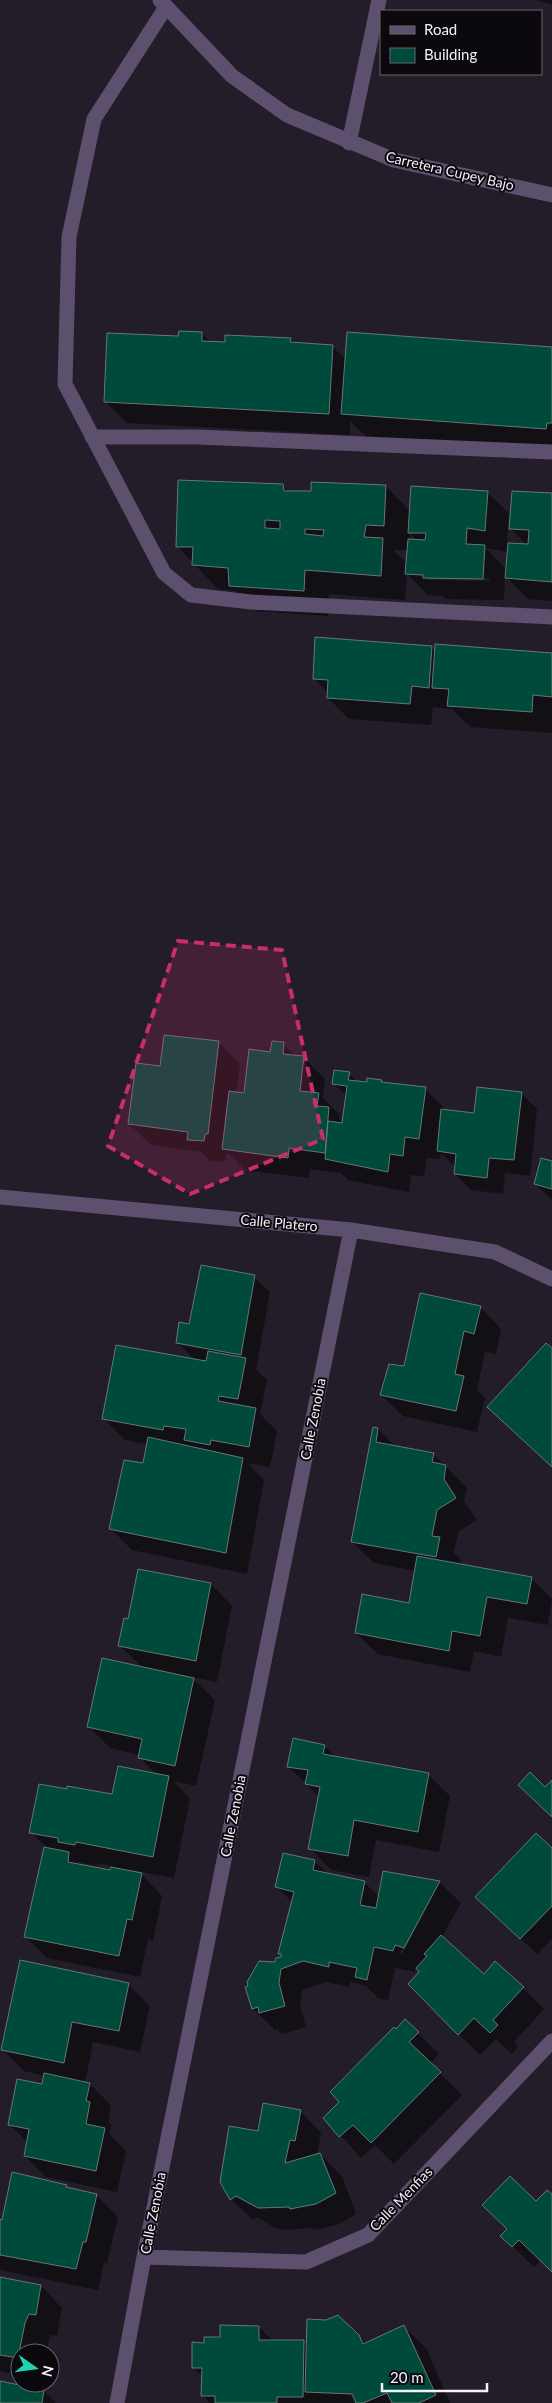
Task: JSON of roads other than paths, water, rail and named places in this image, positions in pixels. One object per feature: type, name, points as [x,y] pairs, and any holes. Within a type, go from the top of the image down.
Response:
[{"type":"street","points":[[350,143],[379,0]]},
{"type":"street","points":[[163,4],[94,119],[69,237],[65,384],[164,573],[191,595],[275,604],[552,617]]},
{"type":"street","name":"Carretera Cupey Bajo","points":[[163,4],[232,76],[287,115],[394,160],[552,195]]},
{"type":"street","points":[[92,437],[198,437],[552,452]]},
{"type":"street","name":"Calle Platero","points":[[0,1197],[351,1230],[495,1252],[552,1278]]},
{"type":"street","name":"Calle Zenobia","points":[[117,2403],[144,2257],[351,1230]]},
{"type":"street","name":"Calle Menfias","points":[[144,2257],[306,2262],[368,2235],[552,2041]]}]
